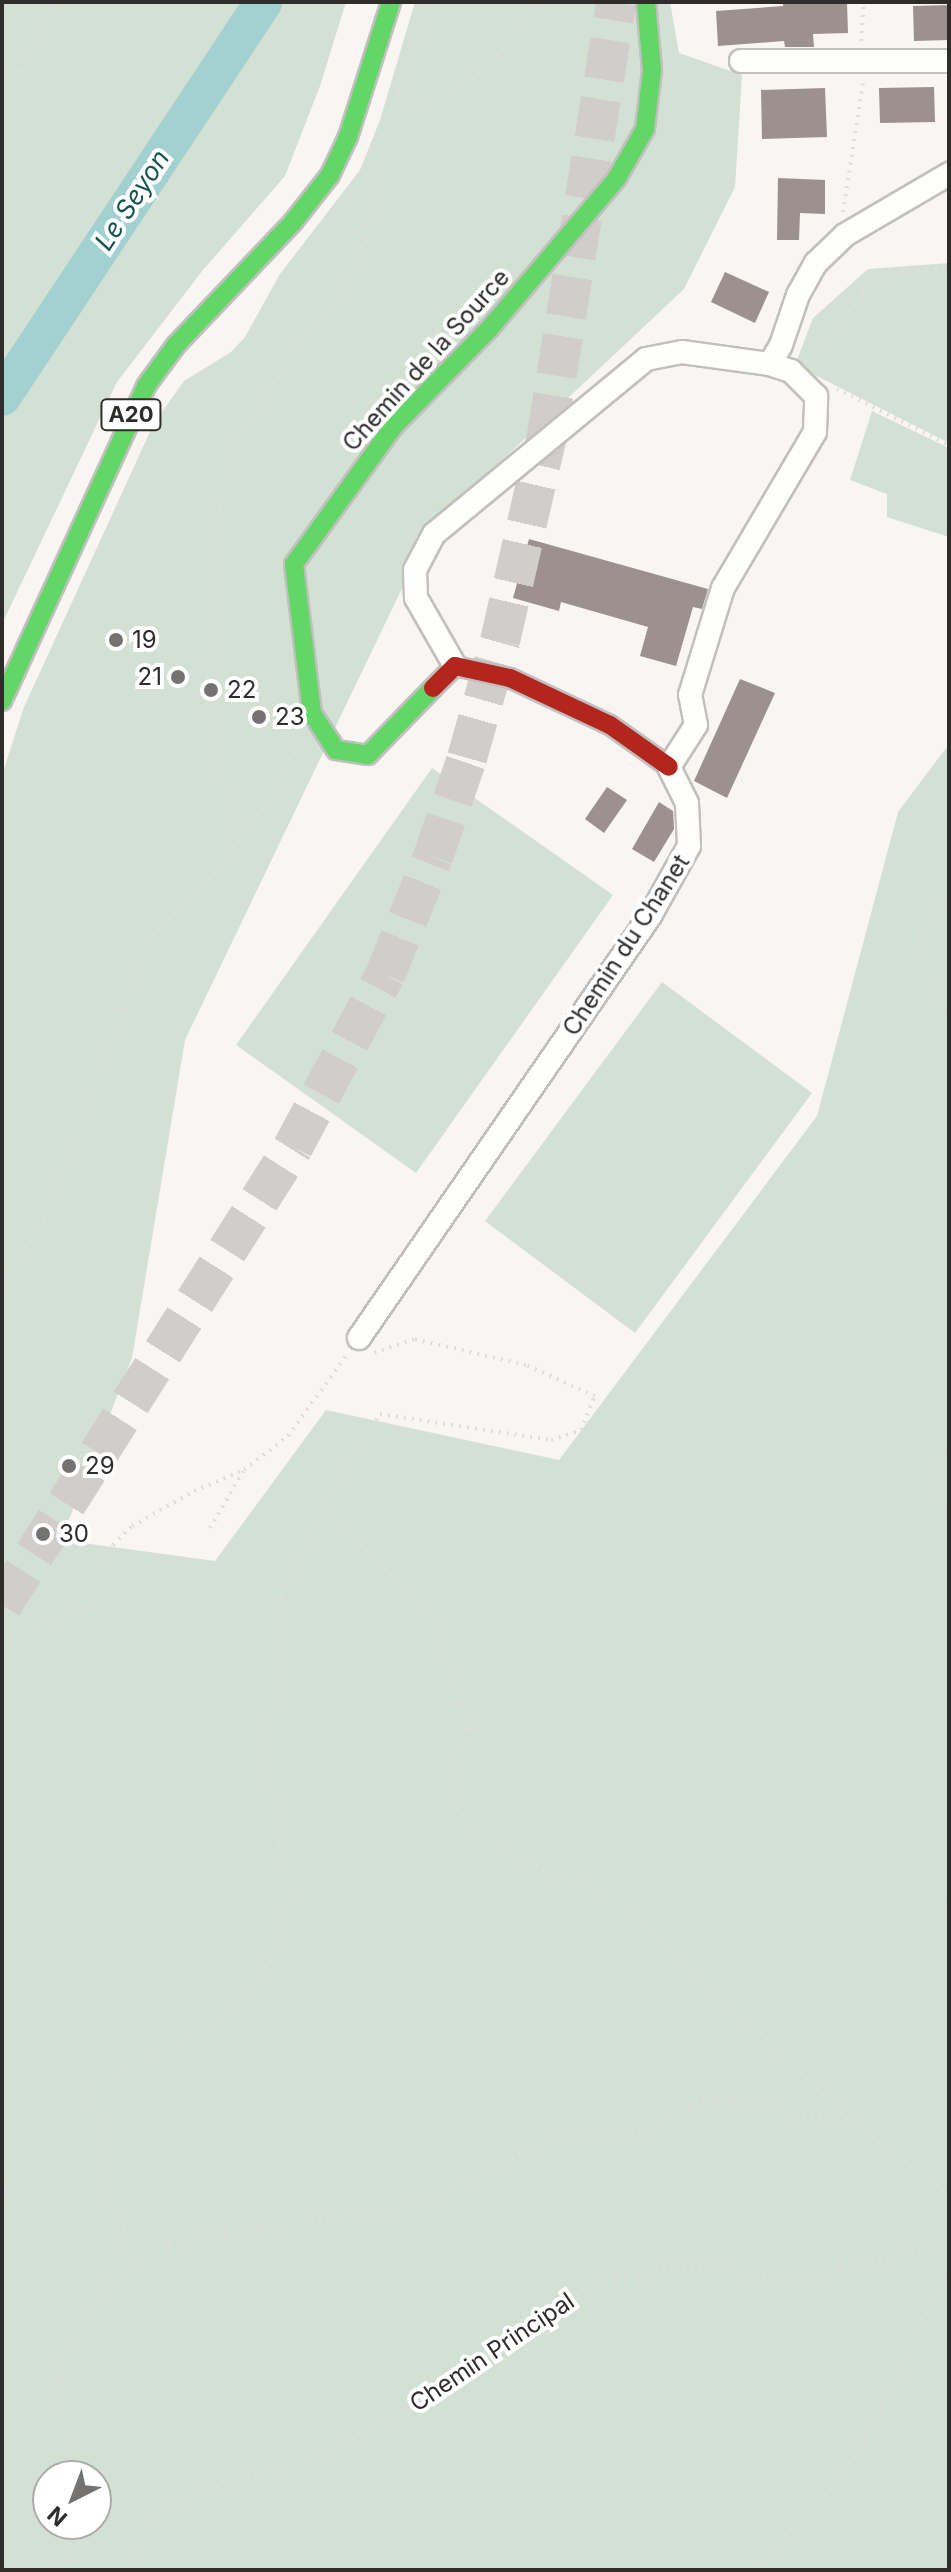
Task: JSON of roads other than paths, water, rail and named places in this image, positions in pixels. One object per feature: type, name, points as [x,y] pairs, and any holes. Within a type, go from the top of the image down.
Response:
[{"type":"main road","points":[[379,34],[384,2]]},
{"type":"main road","name":"A20","points":[[2,701],[146,386],[176,345],[293,222],[330,175],[348,137],[391,2]]},
{"type":"main road","name":"Chemin de la Source","points":[[455,666],[368,755],[336,750],[312,713],[294,564],[394,426],[490,328],[617,178],[645,129],[652,70],[646,2]]},
{"type":"main road","points":[[455,666],[510,678],[596,718],[669,767]]},
{"type":"street","points":[[741,61],[949,61]]},
{"type":"street","points":[[770,364],[781,345],[798,295],[816,263],[845,235],[949,174]]},
{"type":"street","points":[[455,666],[416,598],[415,570],[434,534],[646,359],[682,352],[770,364],[791,371],[809,390],[815,432],[723,588],[690,695],[696,725],[669,767]]},
{"type":"street","name":"Chemin du Chanet","points":[[359,1338],[650,916],[689,846],[687,803],[669,767]]},
{"type":"waterway","name":"Le Seyon","points":[[2,397],[263,2]]},
{"type":"tunnel","points":[[2,1605],[293,1147],[385,975],[433,857],[467,758],[500,641],[547,435],[616,2]]},
{"type":"place","name":"19","points":[[116,640]]},
{"type":"place","name":"21","points":[[178,677]]},
{"type":"place","name":"22","points":[[211,690]]},
{"type":"place","name":"23","points":[[259,717]]},
{"type":"place","name":"29","points":[[69,1466]]},
{"type":"place","name":"30","points":[[43,1534]]}]
